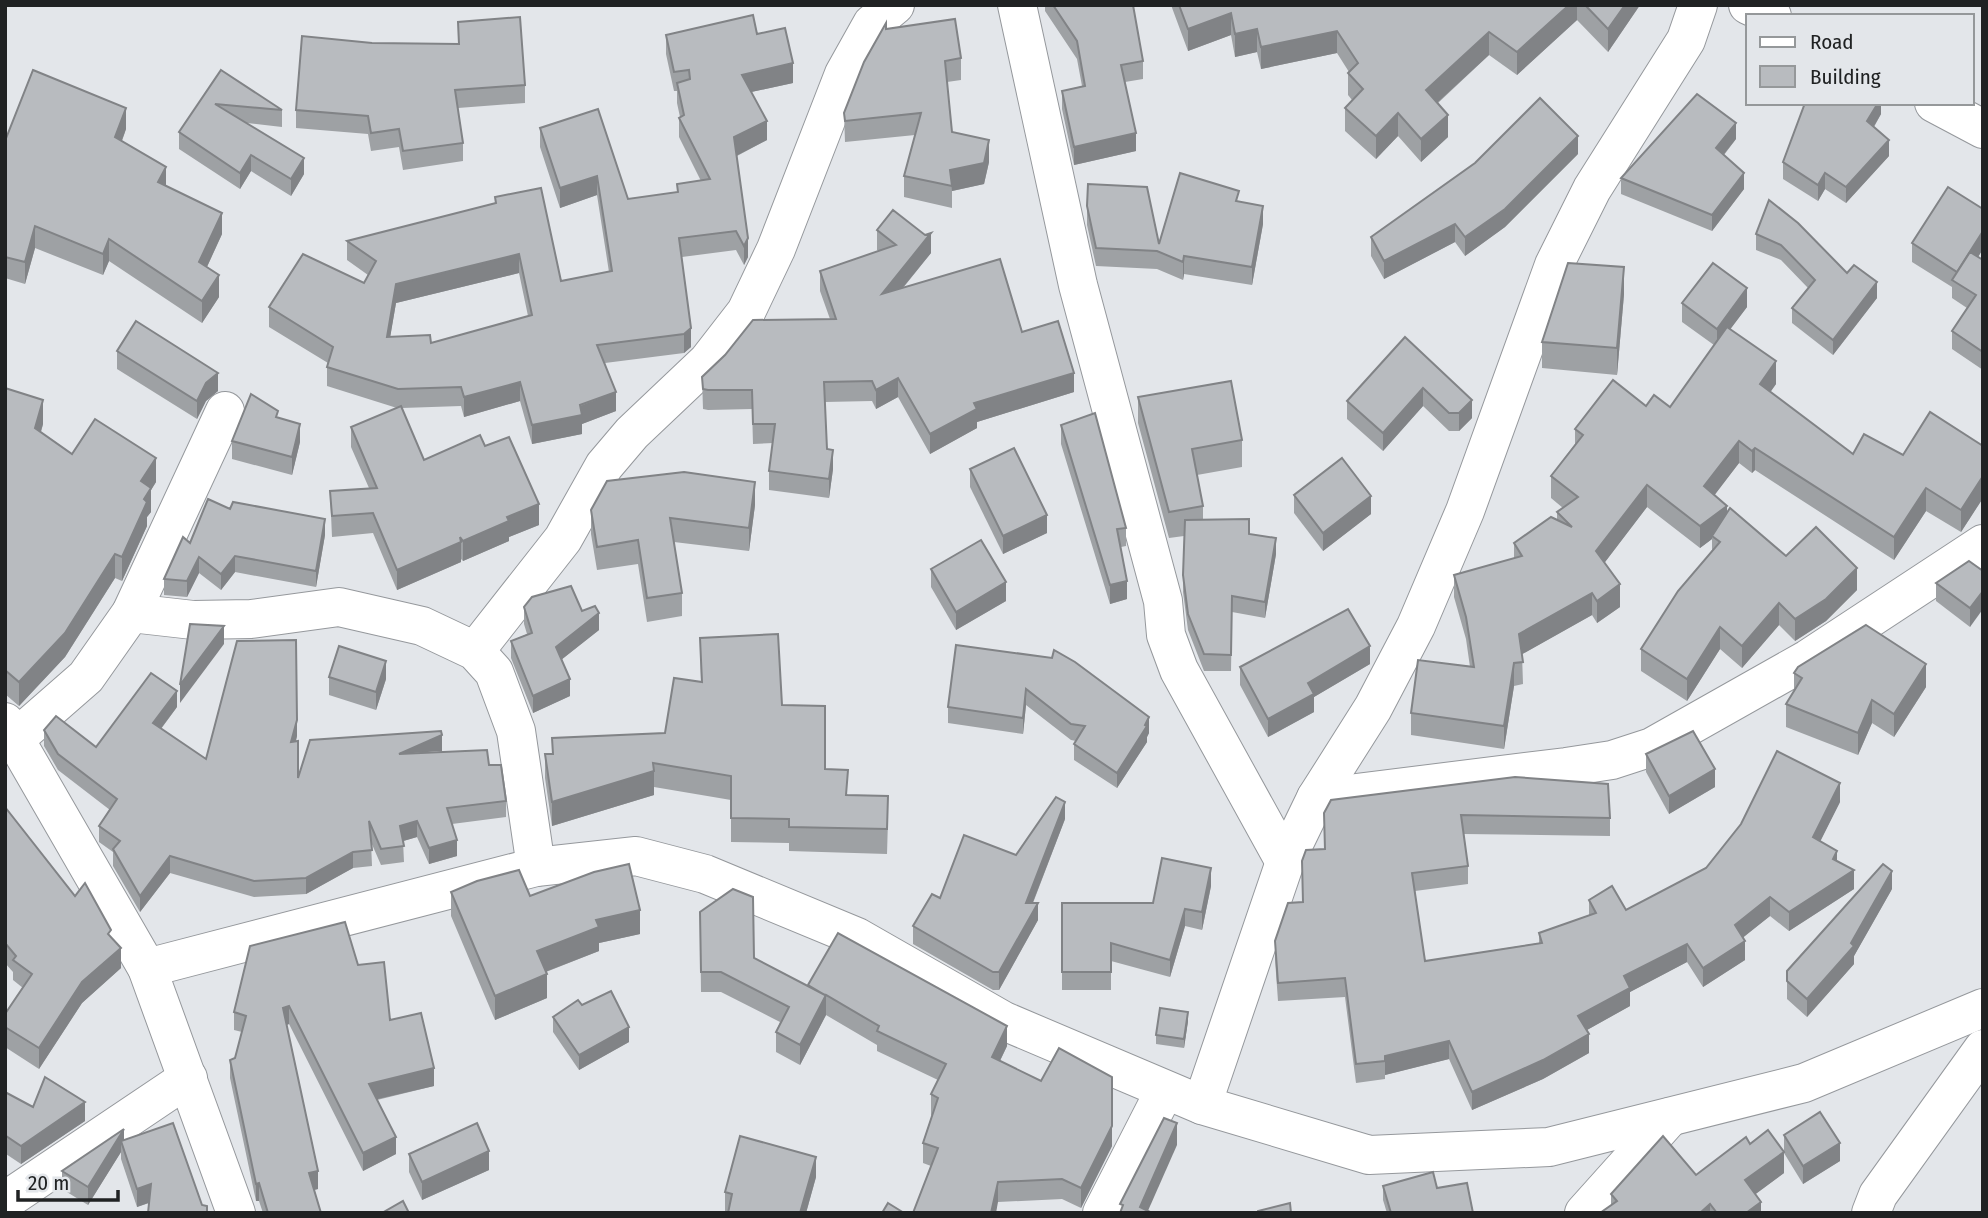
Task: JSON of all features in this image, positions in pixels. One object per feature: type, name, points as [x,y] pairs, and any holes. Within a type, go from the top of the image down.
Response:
[{"type":"street","points":[[475,650],[563,539],[604,466],[632,433],[708,361],[746,312],[776,249],[844,74],[872,24],[895,5]]},
{"type":"street","points":[[1017,5],[1078,285],[1163,601],[1166,635],[1179,670],[1285,862]]},
{"type":"street","points":[[1202,1105],[1285,862],[1315,798],[1373,708],[1416,626],[1465,511],[1554,265],[1592,189],[1686,40],[1698,5]]},
{"type":"street","points":[[1748,5],[1768,14]]},
{"type":"street","points":[[1938,105],[1983,129]]},
{"type":"street","points":[[225,411],[131,613],[86,677],[9,735],[147,968],[236,1213]]},
{"type":"street","points":[[1315,798],[1530,773],[1612,760],[1652,747],[1808,659],[1979,553]]},
{"type":"street","points":[[131,613],[193,620],[251,619],[339,607],[422,625],[475,650],[494,672],[516,731],[536,867]]},
{"type":"street","points":[[147,968],[536,867],[636,856],[705,874],[857,937],[1004,1021],[1165,1090],[1202,1105],[1369,1155],[1549,1147],[1804,1083],[1983,1008]]},
{"type":"street","points":[[1871,1213],[1878,1195],[1983,1049]]},
{"type":"street","points":[[5,1201],[188,1078]]},
{"type":"street","points":[[1102,1213],[1165,1090]]},
{"type":"street","points":[[1584,1213],[1670,1117]]},
{"type":"building","points":[[1053,5],[1133,5],[1143,61],[1121,65],[1136,133],[1074,147],[1062,91],[1085,86],[1077,41]]},
{"type":"building","points":[[1179,5],[1569,5],[1517,52],[1489,32],[1426,90],[1448,115],[1421,139],[1398,113],[1376,136],[1345,108],[1363,89],[1348,73],[1358,63],[1337,31],[1261,47],[1257,29],[1235,34],[1231,13],[1188,29]]},
{"type":"building","points":[[1585,5],[1625,5],[1608,29]]},
{"type":"building","points":[[753,15],[757,34],[785,28],[793,63],[742,75],[767,121],[734,137],[748,238],[744,246],[736,231],[679,238],[691,328],[684,334],[597,345],[616,392],[580,405],[582,415],[532,425],[520,382],[464,397],[461,387],[398,389],[327,367],[333,347],[269,307],[303,254],[364,283],[376,261],[347,241],[496,203],[495,197],[541,188],[561,281],[612,271],[597,176],[560,188],[540,128],[598,109],[628,199],[678,192],[677,184],[710,179],[679,118],[684,115],[677,83],[690,79],[689,70],[674,72],[666,35]],"holes":[[[519,254],[532,315],[431,343],[430,335],[387,337],[396,284]]]},
{"type":"building","points":[[520,17],[525,85],[455,90],[463,143],[403,151],[399,129],[371,133],[368,116],[296,110],[302,36],[372,43],[459,44],[458,22]]},
{"type":"building","points":[[955,19],[961,58],[945,61],[952,132],[989,140],[984,163],[950,170],[952,186],[904,176],[921,113],[845,121],[844,113],[864,62],[886,23],[886,29]]},
{"type":"building","points":[[33,70],[126,108],[115,137],[166,167],[158,182],[222,213],[199,262],[219,275],[202,301],[109,239],[103,254],[35,226],[25,262],[5,257],[5,141]]},
{"type":"building","points":[[221,70],[282,110],[215,104],[304,158],[291,179],[251,155],[240,173],[179,132]]},
{"type":"building","points":[[1697,94],[1736,123],[1716,148],[1744,173],[1712,215],[1621,178]]},
{"type":"building","points":[[1540,98],[1578,136],[1505,209],[1465,237],[1455,224],[1384,261],[1371,237],[1475,163]]},
{"type":"building","points":[[1804,105],[1877,105],[1867,121],[1889,140],[1846,187],[1825,173],[1818,185],[1783,162]]},
{"type":"building","points":[[1180,173],[1239,191],[1236,201],[1263,206],[1252,267],[1184,256],[1183,262],[1157,251],[1096,248],[1087,206],[1088,184],[1147,187],[1159,244]]},
{"type":"building","points":[[1948,187],[1983,209],[1983,231],[1957,272],[1912,243]]},
{"type":"building","points":[[1769,200],[1798,223],[1847,273],[1854,265],[1877,282],[1833,340],[1792,308],[1815,280],[1781,245],[1756,234]]},
{"type":"building","points":[[893,210],[925,235],[931,233],[882,294],[1000,259],[1022,332],[1058,321],[1074,373],[974,403],[977,409],[930,434],[898,378],[876,390],[872,381],[824,382],[827,449],[833,450],[829,479],[769,471],[775,424],[753,424],[752,390],[703,389],[702,377],[725,355],[753,320],[836,319],[820,271],[896,245],[877,230]]},
{"type":"building","points":[[1970,252],[1983,260],[1983,352],[1952,331],[1976,295],[1952,280]]},
{"type":"building","points":[[1568,263],[1624,267],[1617,348],[1542,342]]},
{"type":"building","points":[[1713,263],[1747,288],[1717,329],[1682,303]]},
{"type":"building","points":[[136,321],[218,373],[206,383],[197,401],[117,351]]},
{"type":"building","points":[[1727,327],[1776,361],[1760,384],[1853,454],[1864,434],[1903,455],[1930,412],[1983,446],[1983,476],[1961,510],[1926,488],[1894,537],[1755,448],[1752,451],[1739,441],[1704,486],[1727,506],[1700,526],[1647,485],[1596,551],[1620,584],[1597,601],[1592,593],[1519,634],[1523,662],[1514,663],[1504,726],[1411,713],[1418,660],[1474,667],[1466,617],[1454,575],[1522,556],[1514,543],[1551,517],[1572,527],[1557,512],[1578,497],[1551,476],[1583,435],[1575,429],[1613,380],[1646,406],[1654,395],[1670,407]]},
{"type":"building","points":[[1405,337],[1472,400],[1459,413],[1449,413],[1423,388],[1383,433],[1347,401]]},
{"type":"building","points":[[1231,381],[1242,440],[1192,449],[1203,506],[1169,512],[1138,397]]},
{"type":"building","points":[[5,388],[43,400],[35,428],[72,454],[95,419],[156,458],[141,481],[151,488],[144,499],[147,502],[122,557],[115,554],[65,633],[19,682],[5,670]]},
{"type":"building","points":[[251,394],[278,411],[276,417],[300,424],[292,457],[232,441]]},
{"type":"building","points":[[401,406],[424,460],[480,435],[485,446],[509,437],[539,504],[507,517],[509,521],[463,541],[460,537],[461,542],[397,570],[373,513],[332,516],[330,491],[377,488],[351,427]]},
{"type":"building","points":[[1095,413],[1126,528],[1117,529],[1127,581],[1110,585],[1061,425]]},
{"type":"building","points":[[1014,448],[1047,515],[1003,536],[970,469]]},
{"type":"building","points":[[1342,458],[1371,496],[1323,533],[1294,495]]},
{"type":"building","points":[[684,472],[755,482],[749,528],[670,518],[682,593],[647,598],[638,540],[597,547],[591,510],[607,481]]},
{"type":"building","points":[[208,499],[230,509],[233,502],[325,519],[316,571],[235,556],[221,574],[199,557],[187,581],[164,579],[183,537],[190,543]]},
{"type":"building","points":[[1730,508],[1786,556],[1816,527],[1857,568],[1826,599],[1795,619],[1779,603],[1742,646],[1720,627],[1687,679],[1641,649],[1678,591],[1720,542],[1712,536]]},
{"type":"building","points":[[1249,519],[1249,534],[1276,538],[1265,602],[1232,596],[1231,655],[1204,654],[1188,614],[1183,575],[1185,520]]},
{"type":"building","points":[[981,540],[1006,582],[956,612],[931,569]]},
{"type":"building","points":[[1969,561],[1983,571],[1983,591],[1970,608],[1936,583]]},
{"type":"building","points":[[571,586],[582,611],[595,606],[599,613],[556,647],[570,679],[533,696],[511,641],[532,633],[524,607],[532,597]]},
{"type":"building","points":[[1348,609],[1370,646],[1308,683],[1314,694],[1268,719],[1240,667]]},
{"type":"building","points":[[190,624],[224,626],[180,685]]},
{"type":"building","points":[[1866,625],[1926,664],[1894,714],[1872,700],[1858,733],[1786,704],[1802,678],[1794,673],[1798,667]]},
{"type":"building","points":[[778,634],[782,705],[825,706],[825,769],[848,770],[846,795],[888,796],[887,829],[789,827],[789,819],[731,818],[731,776],[653,763],[654,771],[552,802],[545,754],[553,754],[552,738],[665,733],[674,678],[702,682],[700,638]]},
{"type":"building","points":[[296,640],[297,720],[291,742],[298,741],[298,778],[310,740],[441,731],[442,735],[399,754],[487,750],[489,765],[501,765],[506,801],[447,808],[457,840],[429,848],[417,821],[400,826],[404,846],[381,849],[369,821],[372,850],[353,852],[306,878],[254,881],[170,856],[140,896],[113,849],[120,841],[99,826],[117,799],[58,754],[44,730],[56,716],[96,747],[151,673],[177,691],[153,723],[206,759],[237,641]]},
{"type":"building","points":[[956,645],[1052,658],[1054,650],[1075,662],[1149,717],[1145,725],[1147,726],[1117,773],[1074,744],[1085,726],[1071,724],[1026,689],[1023,718],[948,707]]},
{"type":"building","points":[[339,646],[386,661],[376,692],[329,677]]},
{"type":"building","points":[[1693,731],[1715,769],[1669,796],[1646,754]]},
{"type":"building","points":[[1777,751],[1840,783],[1813,837],[1837,851],[1833,859],[1854,870],[1789,912],[1770,897],[1735,925],[1745,941],[1703,968],[1687,944],[1624,976],[1630,988],[1578,1016],[1589,1034],[1543,1060],[1472,1092],[1449,1041],[1385,1056],[1385,1061],[1356,1064],[1345,978],[1278,983],[1275,941],[1288,903],[1303,902],[1302,861],[1306,850],[1325,849],[1324,813],[1331,800],[1515,777],[1608,784],[1610,818],[1461,815],[1468,866],[1412,873],[1425,961],[1542,943],[1539,933],[1596,913],[1589,900],[1612,886],[1626,910],[1706,868],[1741,824]]},
{"type":"building","points":[[1056,797],[1065,802],[1026,903],[1038,903],[999,972],[993,972],[913,926],[932,894],[940,898],[964,835],[1016,855]]},
{"type":"building","points":[[5,807],[75,896],[85,883],[111,930],[108,934],[121,948],[82,982],[39,1048],[5,1027],[5,1014],[32,974],[13,960],[16,956],[5,943]]},
{"type":"building","points":[[1162,858],[1211,868],[1202,912],[1185,909],[1170,960],[1111,943],[1111,972],[1062,972],[1062,903],[1153,903]]},
{"type":"building","points":[[629,864],[640,910],[596,920],[599,927],[537,951],[547,974],[495,996],[451,892],[477,881],[519,870],[530,896],[594,872]]},
{"type":"building","points":[[1883,864],[1892,871],[1851,943],[1854,946],[1807,999],[1787,981],[1787,971]]},
{"type":"building","points":[[733,889],[753,897],[754,958],[825,995],[808,985],[838,933],[1007,1026],[992,1057],[1041,1081],[1059,1048],[1112,1077],[1112,1126],[1081,1188],[1062,1179],[998,1182],[991,1213],[913,1213],[938,1148],[923,1143],[938,1098],[931,1094],[946,1064],[877,1031],[879,1026],[826,995],[800,1045],[776,1032],[789,1007],[721,972],[701,972],[700,912]]},
{"type":"building","points":[[345,922],[358,965],[384,962],[390,1020],[421,1013],[434,1068],[369,1084],[396,1137],[363,1153],[289,1006],[283,1008],[318,1171],[309,1173],[321,1213],[268,1213],[259,1183],[256,1184],[230,1060],[235,1058],[246,1016],[234,1012],[250,946]]},
{"type":"building","points":[[611,991],[629,1027],[579,1055],[553,1017],[578,1000],[582,1005]]},
{"type":"building","points":[[1160,1008],[1188,1012],[1184,1039],[1156,1035]]},
{"type":"building","points":[[45,1077],[85,1102],[21,1146],[6,1136],[5,1138],[5,1092],[33,1107]]},
{"type":"building","points":[[1820,1112],[1840,1143],[1803,1166],[1784,1135]]},
{"type":"building","points":[[1164,1118],[1177,1123],[1140,1207],[1152,1213],[1120,1213],[1123,1205],[1120,1204]]},
{"type":"building","points":[[173,1123],[202,1205],[207,1206],[207,1213],[148,1213],[151,1184],[137,1189],[121,1141]]},
{"type":"building","points":[[477,1123],[489,1151],[422,1182],[409,1154]]},
{"type":"building","points":[[124,1129],[88,1187],[62,1171]]},
{"type":"building","points":[[1768,1130],[1784,1152],[1745,1180],[1761,1202],[1746,1213],[1717,1213],[1710,1204],[1700,1213],[1600,1213],[1617,1201],[1611,1194],[1663,1136],[1696,1175],[1746,1137],[1750,1144]]},
{"type":"building","points":[[740,1136],[816,1157],[800,1213],[728,1213],[732,1194],[725,1192]]},
{"type":"building","points":[[1433,1172],[1437,1188],[1467,1183],[1473,1213],[1391,1213],[1383,1186]]},
{"type":"building","points":[[403,1201],[409,1213],[382,1213]]},
{"type":"building","points":[[888,1203],[904,1213],[882,1213]]},
{"type":"building","points":[[1290,1203],[1291,1213],[1258,1213],[1258,1211]]}]
